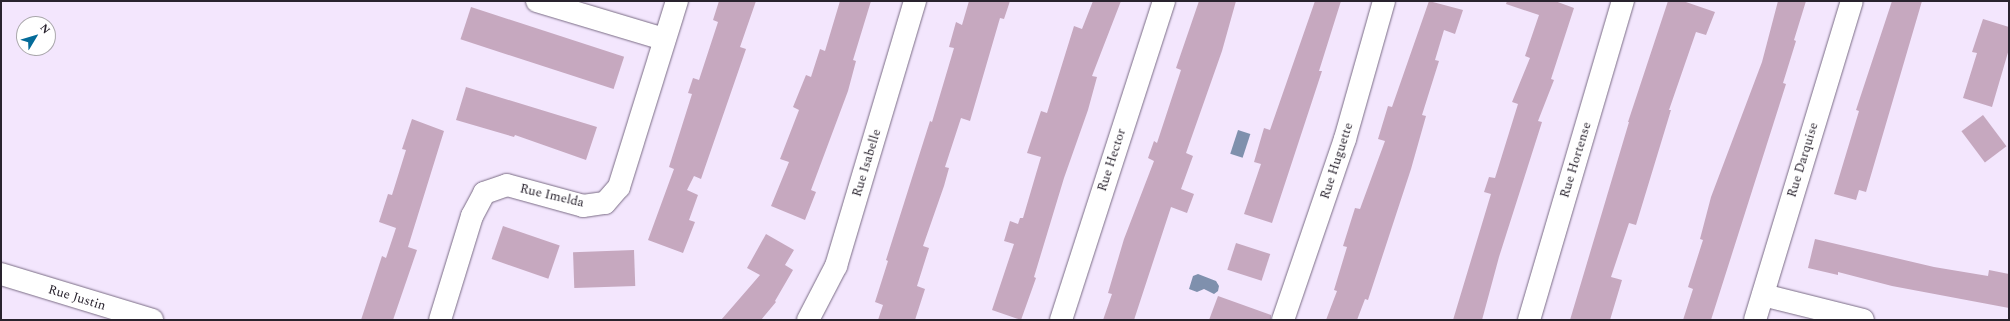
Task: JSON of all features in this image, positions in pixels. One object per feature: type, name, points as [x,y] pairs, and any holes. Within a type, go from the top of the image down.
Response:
[{"type":"street","points":[[537,1],[664,39]]},
{"type":"street","name":"Rue Imelda","points":[[440,320],[472,216],[484,193],[507,185],[583,206],[605,203],[619,187],[676,1]]},
{"type":"street","name":"Rue Isabelle","points":[[808,320],[836,266],[915,1]]},
{"type":"street","name":"Rue Hector","points":[[1061,320],[1164,1]]},
{"type":"street","name":"Rue Huguette","points":[[1283,320],[1345,139],[1384,1]]},
{"type":"street","name":"Rue Hortense","points":[[1529,320],[1623,1]]},
{"type":"street","name":"Rue Darquise","points":[[1755,320],[1852,1]]},
{"type":"street","name":"Rue Justin","points":[[1,274],[152,320]]},
{"type":"street","points":[[1763,295],[1864,320]]},
{"type":"water","points":[[1238,130],[1250,134],[1243,158],[1230,154]]},
{"type":"water","points":[[1198,274],[1216,281],[1219,286],[1218,291],[1214,294],[1204,289],[1197,292],[1189,289],[1193,276]]},
{"type":"building","points":[[719,1],[756,1],[740,47],[746,49],[701,179],[694,176],[687,190],[698,195],[689,220],[695,222],[683,253],[648,240],[674,169],[669,167],[692,94],[688,93],[693,78],[699,80],[718,22],[713,20]]},
{"type":"building","points":[[840,1],[871,1],[853,60],[856,61],[848,91],[811,190],[816,192],[805,220],[771,206],[789,162],[780,159],[799,110],[793,107],[806,75],[811,77],[820,49],[825,51]]},
{"type":"building","points":[[969,1],[1010,1],[1004,19],[1000,18],[970,121],[961,118],[945,167],[949,168],[944,186],[923,246],[929,248],[917,286],[925,289],[915,320],[878,320],[883,305],[875,302],[888,261],[886,260],[930,121],[932,122],[954,48],[949,47],[956,22],[962,25]]},
{"type":"building","points":[[1093,1],[1121,1],[1092,76],[1097,77],[1088,110],[1064,178],[1034,277],[1036,278],[1021,320],[992,310],[1014,244],[1004,241],[1010,221],[1018,224],[1020,218],[1023,218],[1041,157],[1027,153],[1041,111],[1047,113],[1074,26],[1082,29]]},
{"type":"building","points":[[1199,1],[1236,1],[1222,51],[1186,153],[1193,156],[1181,189],[1194,194],[1187,213],[1171,207],[1134,320],[1103,320],[1112,294],[1108,293],[1124,239],[1154,161],[1148,158],[1154,141],[1157,143],[1181,70],[1176,68]]},
{"type":"building","points":[[1315,1],[1341,1],[1319,71],[1322,71],[1272,223],[1244,214],[1261,164],[1254,162],[1264,128],[1270,130]]},
{"type":"building","points":[[1429,1],[1463,10],[1455,34],[1444,30],[1435,60],[1439,61],[1422,115],[1426,116],[1411,169],[1368,300],[1365,299],[1357,320],[1326,320],[1337,291],[1334,290],[1347,247],[1343,246],[1355,208],[1360,209],[1385,141],[1378,139],[1388,106],[1392,107]]},
{"type":"building","points":[[1507,1],[1555,1],[1574,8],[1551,79],[1554,80],[1538,121],[1542,122],[1499,257],[1482,320],[1453,320],[1491,194],[1484,192],[1489,177],[1495,178],[1518,104],[1512,102],[1530,58],[1525,56],[1539,15],[1506,4]]},
{"type":"building","points":[[1668,1],[1683,1],[1715,12],[1706,35],[1696,32],[1669,110],[1671,110],[1636,225],[1629,223],[1611,277],[1622,280],[1610,320],[1570,320],[1628,122]]},
{"type":"building","points":[[1778,1],[1806,1],[1783,83],[1786,84],[1711,320],[1683,320],[1693,289],[1688,287],[1703,240],[1700,239],[1711,197],[1762,62]]},
{"type":"building","points":[[1892,1],[1922,1],[1866,192],[1859,190],[1856,200],[1834,194],[1859,111],[1856,110]]},
{"type":"building","points":[[471,7],[624,57],[614,89],[460,39]]},
{"type":"building","points":[[1983,19],[2009,27],[2009,49],[1992,107],[1963,98],[1977,53],[1972,52]]},
{"type":"building","points":[[466,87],[597,127],[586,160],[515,135],[514,137],[456,120]]},
{"type":"building","points":[[1983,115],[2006,146],[1985,162],[1961,131]]},
{"type":"building","points":[[412,119],[444,131],[408,247],[417,250],[393,320],[361,320],[382,256],[386,258],[396,228],[379,222],[388,194],[392,195],[406,150],[402,149]]},
{"type":"building","points":[[503,226],[560,246],[548,279],[492,259]]},
{"type":"building","points":[[766,234],[794,250],[785,265],[793,270],[775,301],[776,302],[761,320],[721,320],[760,275],[747,268]]},
{"type":"building","points":[[1815,239],[1934,267],[1988,276],[1989,270],[2009,274],[2009,308],[1892,286],[1838,272],[1838,275],[1808,268]]},
{"type":"building","points":[[1236,243],[1270,254],[1262,281],[1227,270]]},
{"type":"building","points":[[634,250],[635,286],[574,288],[573,252]]},
{"type":"building","points":[[1218,296],[1271,315],[1271,320],[1209,320]]}]
